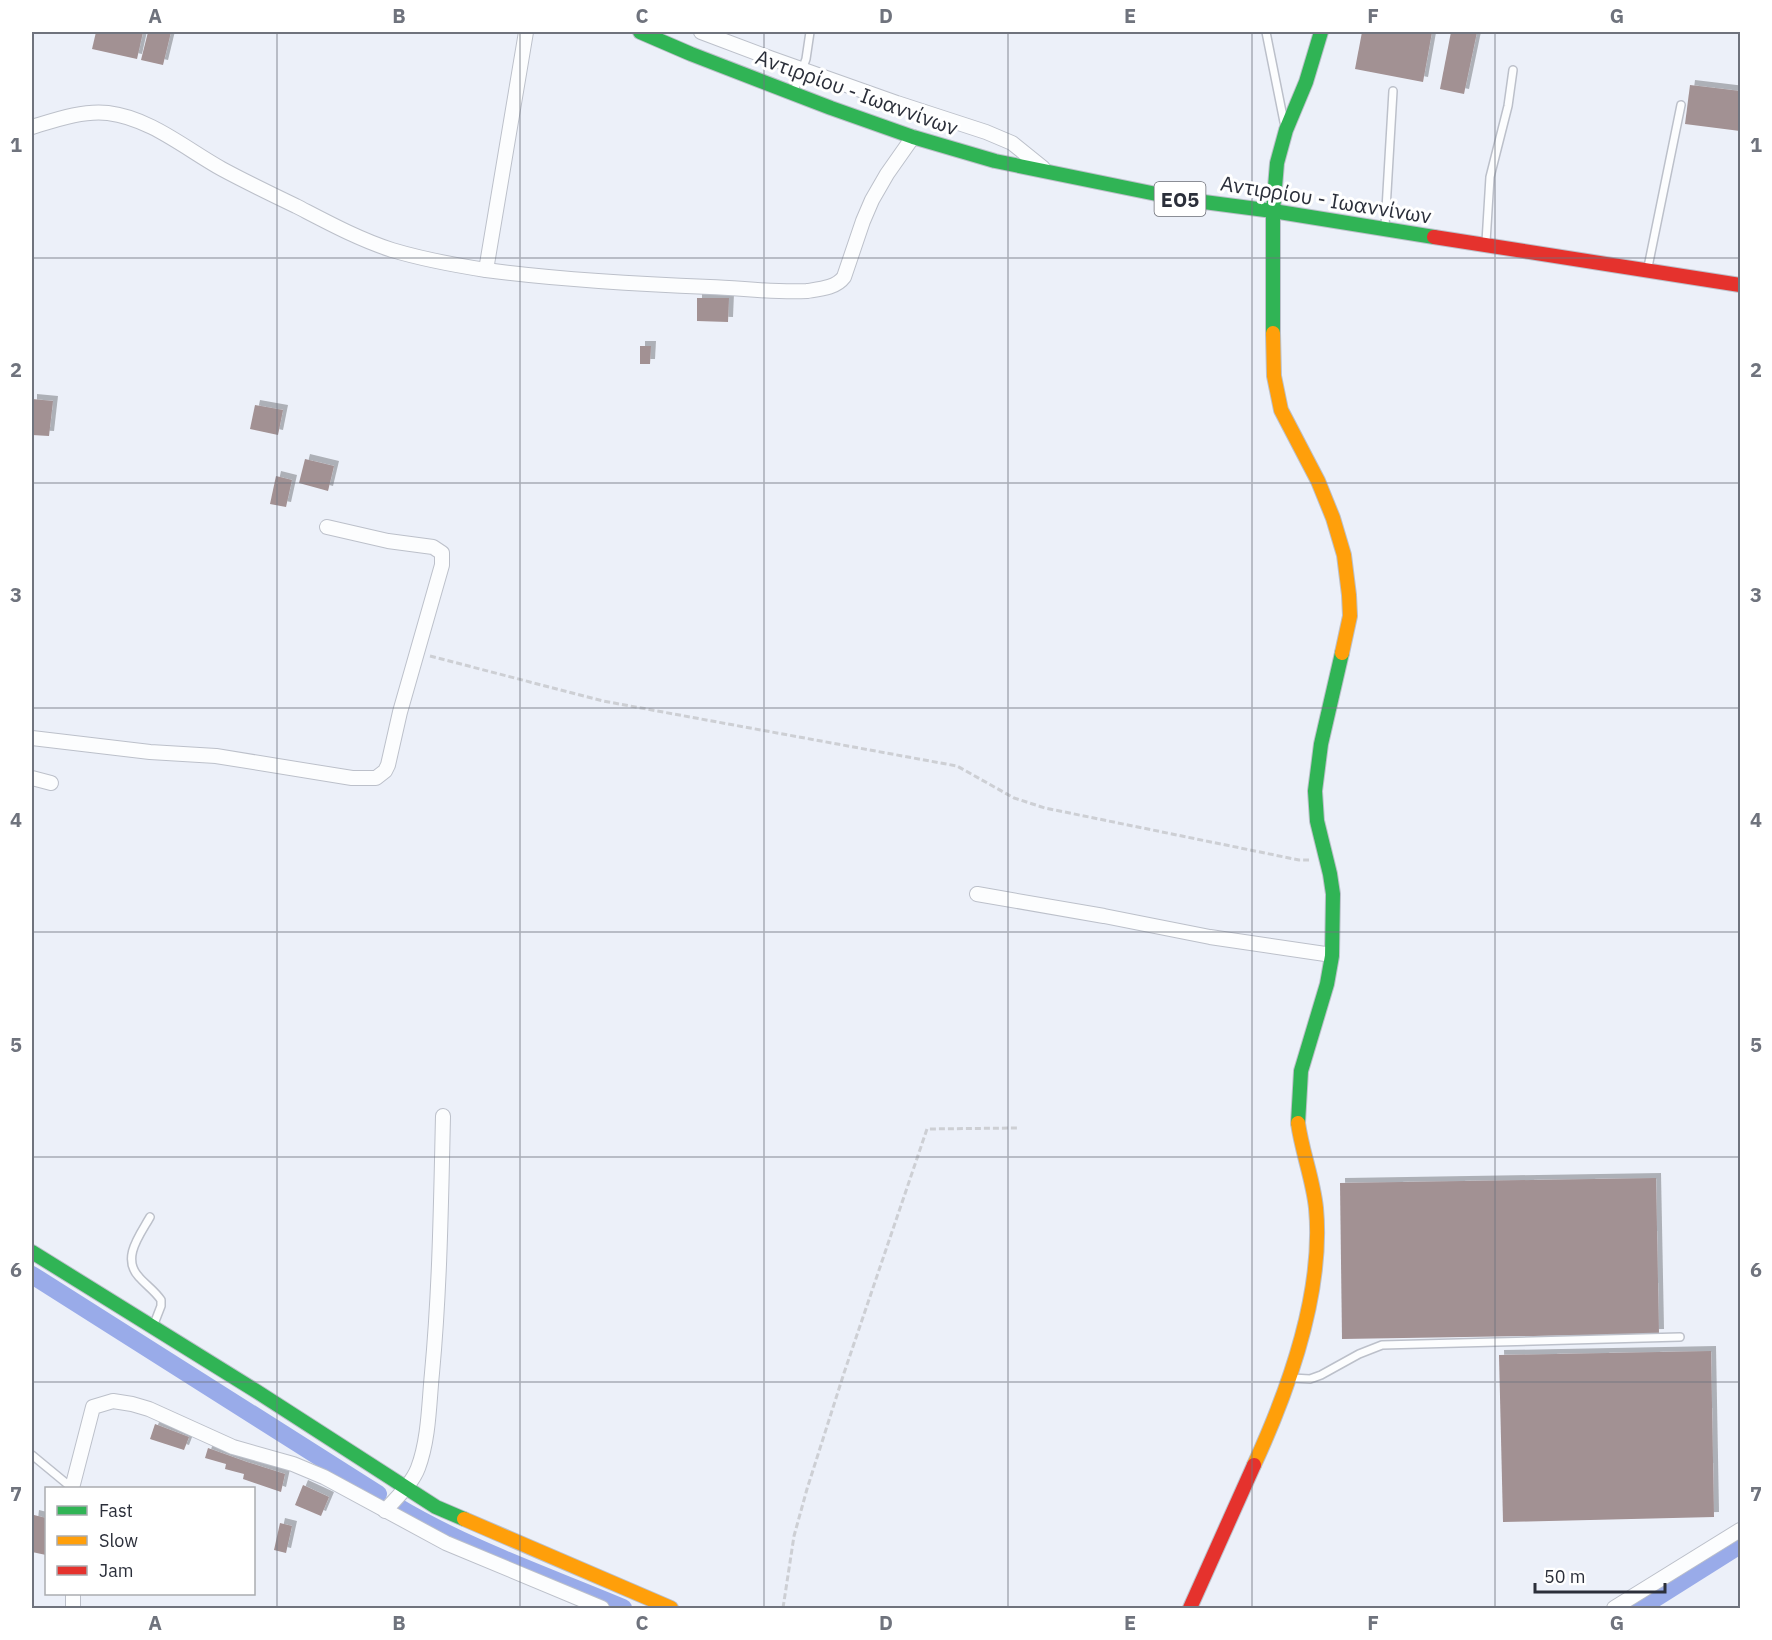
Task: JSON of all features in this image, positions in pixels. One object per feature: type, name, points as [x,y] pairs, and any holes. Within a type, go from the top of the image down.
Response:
[{"type":"street","points":[[486,270],[526,32]]},
{"type":"street","name":"Αντιρρίου - Ιωαννίνων","points":[[640,32],[793,94],[913,137],[995,160],[1181,199],[1384,228],[1740,285]]},
{"type":"street","points":[[701,32],[897,103],[986,132],[1012,144],[1049,172]]},
{"type":"street","points":[[1190,1608],[1266,1441],[1290,1378],[1314,1286],[1318,1235],[1314,1189],[1299,1137],[1299,1079],[1329,980],[1332,955],[1332,892],[1330,874],[1317,823],[1316,780],[1319,753],[1350,616],[1349,580],[1345,555],[1323,493],[1280,408],[1274,382],[1272,272],[1277,163],[1286,130],[1302,93],[1321,32]]},
{"type":"street","points":[[32,127],[90,113],[122,116],[163,133],[222,168],[323,220],[369,241],[422,258],[532,276],[616,283],[796,291],[834,286],[840,283],[862,221],[879,186],[913,137]]},
{"type":"street","points":[[32,738],[150,752],[216,756],[292,767],[331,776],[376,778],[385,771],[388,765],[442,565],[442,553],[433,547],[388,541],[327,527]]},
{"type":"street","points":[[32,778],[51,783]]},
{"type":"street","points":[[977,894],[1210,937],[1332,955]]},
{"type":"street","points":[[385,1511],[417,1470],[422,1454],[438,1310],[443,1116]]},
{"type":"street","points":[[32,1251],[436,1507],[671,1608]]},
{"type":"street","points":[[72,1487],[93,1407],[103,1403],[121,1402],[149,1409],[233,1447],[293,1464],[324,1477],[446,1543],[602,1608]]},
{"type":"street","points":[[1614,1608],[1740,1530]]},
{"type":"lane","points":[[793,94],[803,70],[810,32]]},
{"type":"lane","points":[[1266,32],[1286,130]]},
{"type":"lane","points":[[1486,244],[1490,177],[1508,106],[1513,70]]},
{"type":"lane","points":[[1384,228],[1393,91]]},
{"type":"lane","points":[[1648,270],[1681,105]]},
{"type":"lane","points":[[150,1217],[136,1242],[131,1262],[137,1275],[161,1300],[153,1327]]},
{"type":"lane","points":[[1290,1378],[1310,1379],[1382,1345],[1680,1337]]},
{"type":"lane","points":[[32,1455],[71,1487]]},
{"type":"path","points":[[417,653],[603,702],[957,766],[1014,798],[1045,808],[1299,860],[1326,860]]},
{"type":"path","points":[[783,1608],[794,1536],[807,1489],[927,1129],[1017,1128]]},
{"type":"building","points":[[96,32],[143,32],[137,59],[92,49]]},
{"type":"building","points":[[148,32],[171,32],[163,65],[141,60]]},
{"type":"building","points":[[1362,32],[1432,32],[1423,82],[1355,69]]},
{"type":"building","points":[[1451,32],[1477,32],[1464,94],[1440,89]]},
{"type":"building","points":[[1690,85],[1740,91],[1740,131],[1685,124]]},
{"type":"building","points":[[697,298],[729,298],[728,322],[697,321]]},
{"type":"building","points":[[640,346],[651,346],[650,364],[640,364]]},
{"type":"building","points":[[32,399],[53,401],[49,436],[32,435]]},
{"type":"building","points":[[255,405],[283,410],[278,435],[250,429]]},
{"type":"building","points":[[305,459],[334,466],[328,491],[299,483]]},
{"type":"building","points":[[276,476],[292,480],[286,507],[270,504]]},
{"type":"building","points":[[1656,1178],[1659,1334],[1342,1339],[1340,1183]]},
{"type":"building","points":[[1711,1351],[1714,1517],[1503,1522],[1499,1355]]},
{"type":"building","points":[[155,1424],[189,1437],[184,1450],[150,1439]]},
{"type":"building","points":[[208,1448],[285,1474],[281,1492],[243,1479],[244,1474],[225,1469],[226,1464],[205,1458]]},
{"type":"building","points":[[303,1485],[329,1497],[321,1516],[295,1505]]},
{"type":"building","points":[[34,1515],[45,1518],[45,1555],[32,1552]]},
{"type":"building","points":[[280,1523],[292,1526],[286,1553],[274,1550]]},
{"type":"waterway","points":[[32,1275],[378,1494]]},
{"type":"waterway","points":[[396,1506],[479,1549],[623,1608]]},
{"type":"waterway","points":[[1640,1608],[1740,1545]]},
{"type":"traffic: fast","points":[[640,32],[831,108],[913,137],[995,161],[1181,199],[1434,237]]},
{"type":"traffic: fast","points":[[1273,333],[1273,211],[1277,163],[1286,130],[1306,82],[1321,32]]},
{"type":"traffic: fast","points":[[1298,1123],[1301,1071],[1327,984],[1332,956],[1333,894],[1317,821],[1315,791],[1321,744],[1342,653]]},
{"type":"traffic: fast","points":[[32,1252],[256,1391],[436,1507],[464,1519]]},
{"type":"traffic: slow","points":[[1273,333],[1274,376],[1281,410],[1318,481],[1333,518],[1344,555],[1350,616],[1342,653]]},
{"type":"traffic: slow","points":[[1254,1465],[1291,1373],[1309,1307],[1315,1273],[1316,1208],[1298,1123]]},
{"type":"traffic: slow","points":[[464,1519],[671,1608]]},
{"type":"traffic: jam","points":[[1434,237],[1740,285]]},
{"type":"traffic: jam","points":[[1190,1608],[1254,1465]]}]
